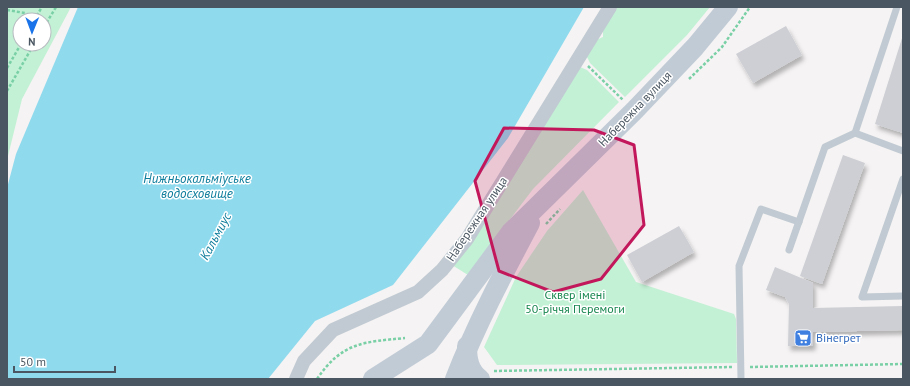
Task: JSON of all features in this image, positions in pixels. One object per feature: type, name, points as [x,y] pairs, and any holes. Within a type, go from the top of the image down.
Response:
[{"type":"street","name":"Набережная улица","points":[[296,379],[304,361],[333,330],[418,292],[442,270],[467,238],[610,7]]},
{"type":"street","name":"Набережна вулиця","points":[[373,379],[428,344],[502,244],[634,111],[695,47],[728,7]]},
{"type":"street","name":"Набережна вулиця","points":[[455,379],[467,346],[489,300],[539,207]]},
{"type":"street","points":[[467,346],[467,357],[473,374],[486,375]]},
{"type":"lane","points":[[789,250],[826,147],[855,133],[897,7]]},
{"type":"lane","points":[[855,133],[903,151]]},
{"type":"lane","points":[[903,179],[862,297],[903,296]]},
{"type":"lane","points":[[741,379],[739,266],[761,209],[799,222]]},
{"type":"path","points":[[688,80],[722,47],[750,7]]},
{"type":"path","points":[[7,10],[25,12]]},
{"type":"path","points":[[7,68],[16,52]]},
{"type":"path","points":[[7,91],[29,52]]},
{"type":"path","points":[[579,57],[634,111]]},
{"type":"path","points":[[544,227],[563,206]]},
{"type":"path","points":[[317,379],[330,363],[358,343],[406,338]]},
{"type":"path","points":[[486,375],[741,367],[903,364]]},
{"type":"highlighted area","points":[[504,128],[594,130],[634,145],[644,225],[601,279],[553,292],[499,271],[475,181]]},
{"type":"green space","points":[[7,7],[71,7],[52,43],[52,12],[12,12],[12,52],[47,52],[22,99],[7,160]]},
{"type":"green space","points":[[614,7],[710,7],[687,35],[625,97],[590,63],[586,55],[596,40],[603,37],[603,28]]},
{"type":"green space","points":[[580,67],[587,70],[619,102],[533,189],[468,275],[452,265]]},
{"type":"green space","name":"Сквер імені 50-річчя Перемоги","points":[[583,190],[636,282],[734,314],[736,319],[737,363],[497,365],[484,347],[516,277],[547,231]]},
{"type":"water","name":"Нижньокальміуське водосховище","points":[[78,7],[584,7],[508,138],[393,285],[315,321],[268,379],[7,379],[7,188],[16,154]]},
{"type":"building","points":[[786,26],[802,55],[753,83],[736,54]]},
{"type":"building","points":[[903,35],[903,133],[875,124]]},
{"type":"building","points":[[843,155],[865,163],[822,284],[800,276]]},
{"type":"building","points":[[679,226],[694,252],[642,282],[627,255]]},
{"type":"building","points":[[775,267],[813,283],[813,308],[903,306],[903,330],[813,332],[813,346],[788,346],[789,304],[785,297],[766,290]]},
{"type":"place","name":"Вінегрет","points":[[803,338]]},
{"type":"water label","name":"Кальмиус","points":[[215,236]]}]
